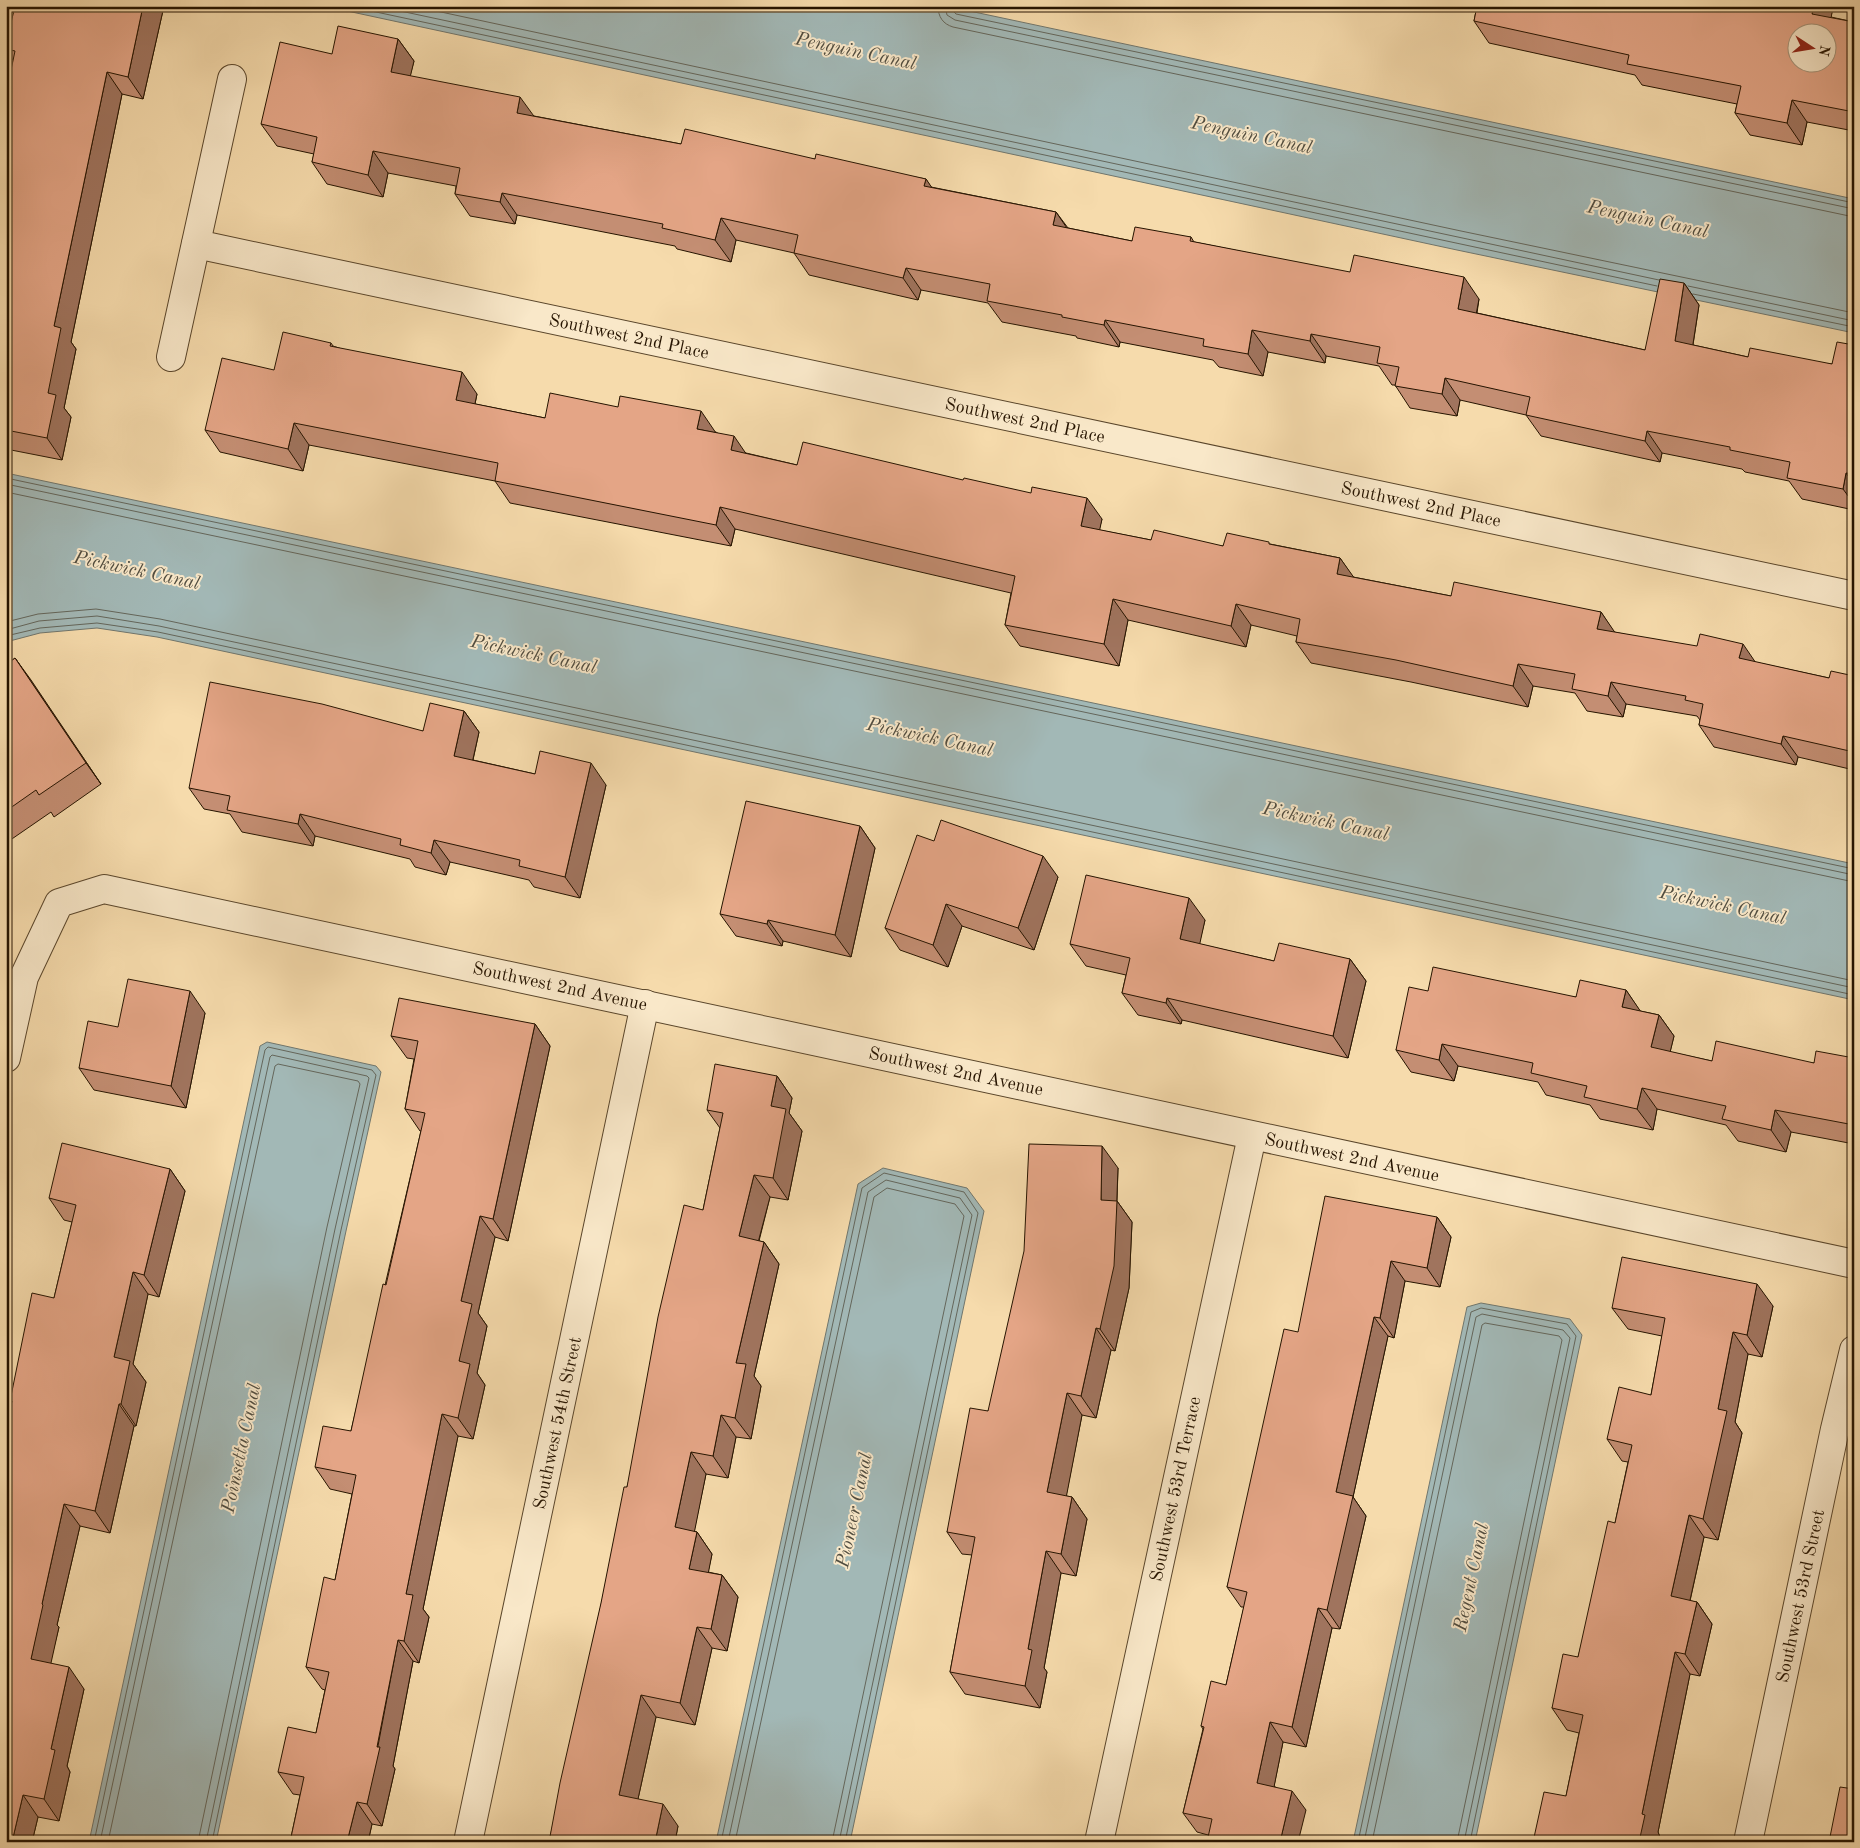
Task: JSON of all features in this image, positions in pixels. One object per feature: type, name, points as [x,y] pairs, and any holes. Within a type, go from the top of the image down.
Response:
[{"type":"street","points":[[171,357],[232,79]]},
{"type":"street","name":"Southwest 2nd Place","points":[[196,244],[1854,596]]},
{"type":"street","name":"Southwest 2nd Avenue","points":[[6,1058],[24,977],[59,903],[104,889],[1854,1264]]},
{"type":"street","name":"Southwest 54th Street","points":[[468,1842],[645,1004]]},
{"type":"street","name":"Southwest 53rd Terrace","points":[[1099,1842],[1252,1136]]},
{"type":"street","name":"Southwest 53rd Street","points":[[1748,1842],[1835,1429],[1854,1350]]},
{"type":"water","name":"Penguin Canal","points":[[324,6],[946,6],[1854,199],[1854,333],[1457,250]]},
{"type":"water","name":"Pickwick Canal","points":[[6,473],[1854,864],[1854,1000],[157,637],[97,628],[40,633],[6,642]]},
{"type":"water","name":"Poinsetta Canal","points":[[267,1042],[376,1066],[381,1072],[216,1842],[89,1842],[260,1046]]},
{"type":"water","name":"Pioneer Canal","points":[[883,1168],[967,1188],[984,1211],[850,1842],[716,1842],[858,1184]]},
{"type":"water","name":"Regent Canal","points":[[1481,1303],[1570,1319],[1582,1335],[1475,1842],[1353,1842],[1467,1307]]},
{"type":"building","points":[[15,6],[143,6],[128,77],[107,72],[54,326],[61,328],[48,393],[56,395],[47,438],[6,430],[6,94],[15,51],[6,49],[6,44]]},
{"type":"building","points":[[1477,6],[1814,6],[1812,14],[1854,22],[1854,94],[1852,93],[1849,111],[1792,100],[1787,123],[1735,113],[1741,86],[1627,64],[1629,55],[1474,21]]},
{"type":"building","points":[[338,26],[398,39],[391,72],[520,97],[517,113],[681,144],[685,129],[815,159],[816,154],[926,179],[924,186],[1056,212],[1053,225],[1132,241],[1135,227],[1191,237],[1190,241],[1350,272],[1354,255],[1464,277],[1458,309],[1645,350],[1660,279],[1684,283],[1675,341],[1748,357],[1750,348],[1832,364],[1837,342],[1854,345],[1854,474],[1846,473],[1843,489],[1787,478],[1790,462],[1730,450],[1730,447],[1647,431],[1645,441],[1526,415],[1530,397],[1445,378],[1442,394],[1395,386],[1399,367],[1377,363],[1380,347],[1311,334],[1310,341],[1252,330],[1248,354],[1203,346],[1204,339],[1105,320],[1104,325],[987,301],[990,284],[906,268],[903,278],[794,253],[798,235],[721,218],[715,240],[662,228],[663,224],[502,193],[500,202],[455,194],[460,168],[373,151],[368,175],[312,162],[317,137],[261,124],[280,42],[332,54]]},
{"type":"building","points":[[283,332],[331,343],[330,346],[462,372],[456,400],[545,418],[550,393],[618,407],[620,396],[701,411],[697,429],[734,436],[731,450],[797,465],[803,442],[963,480],[964,478],[1031,493],[1032,487],[1087,498],[1081,526],[1151,540],[1154,530],[1223,546],[1227,533],[1269,542],[1269,544],[1340,558],[1337,574],[1451,596],[1454,582],[1601,612],[1597,629],[1697,646],[1700,634],[1743,644],[1739,658],[1829,678],[1831,671],[1854,676],[1854,752],[1783,736],[1781,744],[1699,725],[1703,704],[1685,700],[1686,696],[1611,682],[1608,696],[1572,689],[1575,674],[1518,664],[1513,686],[1396,660],[1296,642],[1300,619],[1236,604],[1231,626],[1113,599],[1104,644],[1005,625],[1015,576],[720,507],[716,525],[495,481],[498,463],[294,423],[288,449],[205,430],[222,358],[274,370]]},
{"type":"building","points":[[15,658],[86,763],[39,795],[36,790],[6,811],[6,665]]},
{"type":"building","points":[[210,682],[322,704],[423,731],[430,703],[464,711],[454,756],[535,774],[540,751],[591,763],[565,877],[519,866],[520,860],[434,840],[431,853],[400,845],[401,839],[300,814],[298,824],[227,810],[230,796],[189,788]]},
{"type":"building","points":[[746,801],[860,826],[835,935],[768,920],[767,924],[720,914]]},
{"type":"building","points":[[941,820],[1043,856],[1018,928],[946,904],[933,945],[885,928],[917,835],[934,841]]},
{"type":"building","points":[[1086,875],[1189,898],[1180,939],[1274,961],[1279,943],[1350,959],[1333,1036],[1167,998],[1166,1003],[1122,993],[1130,958],[1070,944]]},
{"type":"building","points":[[1433,967],[1576,997],[1580,980],[1626,990],[1622,1007],[1659,1015],[1651,1047],[1712,1061],[1716,1041],[1814,1063],[1816,1051],[1854,1058],[1854,1125],[1775,1110],[1771,1130],[1722,1119],[1726,1106],[1642,1088],[1637,1109],[1584,1097],[1587,1086],[1531,1073],[1533,1063],[1442,1044],[1439,1060],[1396,1050],[1409,987],[1428,991]]},
{"type":"building","points":[[128,979],[190,991],[171,1086],[79,1068],[88,1021],[118,1027]]},
{"type":"building","points":[[399,998],[535,1024],[493,1219],[480,1216],[461,1301],[472,1304],[459,1361],[470,1364],[458,1418],[442,1414],[406,1594],[413,1595],[404,1641],[398,1640],[377,1747],[380,1747],[367,1804],[357,1802],[347,1842],[290,1842],[304,1777],[278,1772],[288,1727],[316,1733],[329,1672],[306,1667],[324,1577],[335,1580],[356,1475],[315,1467],[323,1426],[351,1431],[383,1284],[386,1285],[425,1113],[405,1109],[418,1041],[391,1036]]},
{"type":"building","points":[[715,1064],[777,1076],[771,1106],[786,1109],[773,1178],[754,1175],[739,1236],[764,1242],[736,1363],[746,1364],[735,1418],[721,1415],[713,1456],[691,1452],[675,1527],[697,1532],[689,1569],[722,1575],[711,1629],[697,1627],[680,1703],[641,1695],[619,1795],[663,1804],[655,1842],[549,1842],[624,1487],[627,1487],[658,1317],[684,1205],[703,1210],[723,1113],[707,1110]]},
{"type":"building","points":[[62,1143],[170,1169],[144,1275],[133,1272],[114,1357],[130,1361],[95,1511],[64,1504],[31,1659],[69,1667],[51,1749],[55,1750],[44,1799],[23,1795],[12,1842],[6,1842],[6,1427],[32,1293],[54,1298],[76,1205],[49,1198]]},
{"type":"building","points":[[1029,1144],[1102,1146],[1101,1200],[1117,1201],[1114,1266],[1100,1329],[1096,1328],[1081,1396],[1067,1393],[1047,1492],[1072,1497],[1061,1554],[1046,1551],[1028,1649],[1032,1650],[1025,1686],[950,1672],[975,1537],[947,1532],[970,1408],[988,1411],[1024,1251]]},
{"type":"building","points":[[1325,1196],[1437,1217],[1427,1268],[1391,1261],[1380,1318],[1374,1317],[1336,1492],[1353,1496],[1327,1610],[1318,1608],[1292,1727],[1270,1722],[1257,1783],[1292,1791],[1280,1842],[1207,1842],[1212,1819],[1183,1813],[1204,1727],[1201,1726],[1211,1681],[1226,1685],[1247,1592],[1227,1587],[1284,1329],[1298,1332]]},
{"type":"building","points":[[1622,1257],[1757,1284],[1747,1335],[1733,1332],[1718,1409],[1727,1411],[1703,1519],[1689,1515],[1671,1596],[1697,1602],[1685,1654],[1675,1652],[1642,1814],[1645,1815],[1639,1842],[1533,1842],[1544,1792],[1566,1796],[1583,1715],[1552,1708],[1563,1654],[1578,1657],[1608,1521],[1615,1523],[1632,1445],[1607,1439],[1619,1387],[1651,1395],[1665,1318],[1612,1308]]},
{"type":"building","points":[[1840,1787],[1854,1789],[1854,1842],[1829,1842]]}]
